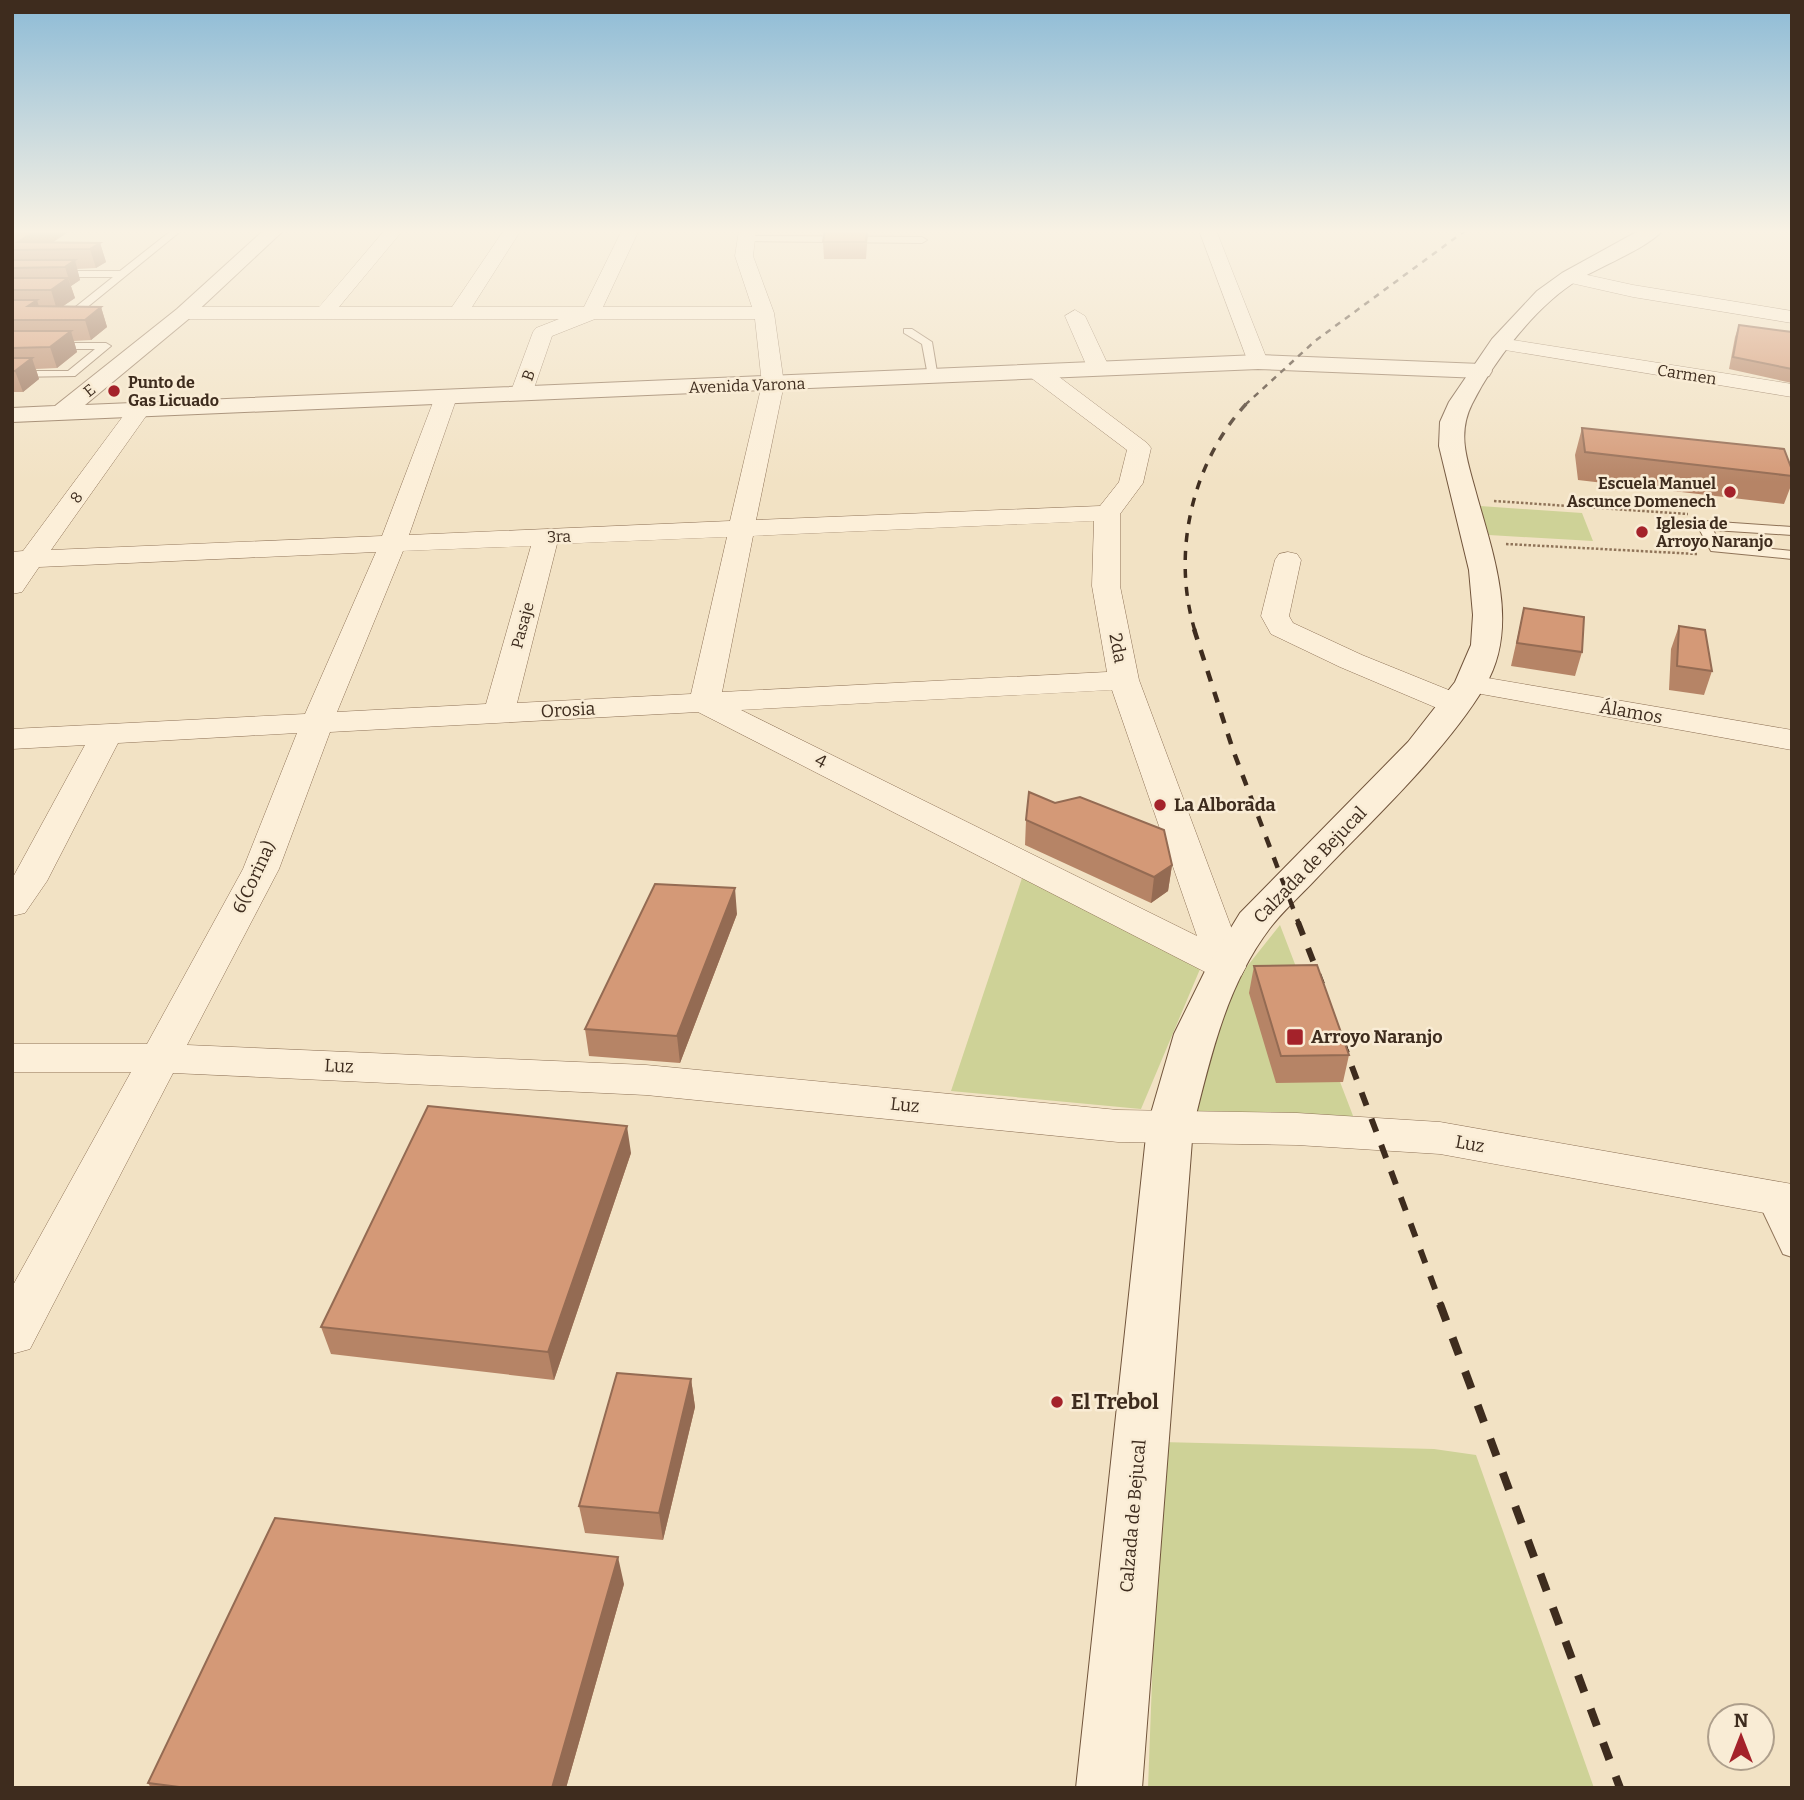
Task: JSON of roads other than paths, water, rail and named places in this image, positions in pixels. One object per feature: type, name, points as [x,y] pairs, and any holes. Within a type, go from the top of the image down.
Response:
[{"type":"street","name":"E","points":[[62,412],[183,314]]},
{"type":"street","points":[[521,314],[543,332],[590,314]]},
{"type":"street","points":[[704,703],[773,384],[764,314]]},
{"type":"street","points":[[1239,314],[1258,362]]},
{"type":"street","name":"Calzada de Bejucal","points":[[1109,1788],[1170,1127],[1195,1034],[1227,967],[1254,922],[1420,750],[1462,694],[1486,645],[1488,615],[1483,570],[1451,446],[1452,422],[1491,357],[1525,314]]},
{"type":"street","points":[[1774,314],[1792,317]]},
{"type":"street","points":[[1075,316],[1099,369]]},
{"type":"street","name":"B","points":[[521,394],[543,332]]},
{"type":"street","name":"Avenida Varona","points":[[12,415],[1258,362],[1491,357]]},
{"type":"street","name":"Carmen","points":[[1491,357],[1792,391]]},
{"type":"street","points":[[1038,372],[1139,448],[1131,484],[1107,513]]},
{"type":"street","name":"6(Corina)","points":[[12,1334],[261,869],[317,723],[393,543],[446,397]]},
{"type":"street","name":"8","points":[[12,586],[22,559],[140,409]]},
{"type":"street","name":"3ra","points":[[22,559],[1107,513]]},
{"type":"street","name":"2da","points":[[1107,513],[1106,586],[1124,680],[1227,967]]},
{"type":"street","name":"Pasaje","points":[[499,713],[546,537]]},
{"type":"street","name":"Álamos","points":[[1288,561],[1275,616],[1281,628],[1350,661],[1462,694],[1792,740]]},
{"type":"street","name":"Orosia","points":[[12,739],[1124,680]]},
{"type":"street","name":"4","points":[[704,703],[1227,967]]},
{"type":"street","points":[[12,905],[30,881],[107,734]]},
{"type":"street","name":"Luz","points":[[12,1058],[160,1058],[646,1080],[1118,1126],[1297,1129],[1440,1138],[1780,1199]]},
{"type":"lane","points":[[12,316],[72,314]]},
{"type":"lane","points":[[908,331],[927,342],[934,376]]},
{"type":"lane","points":[[12,346],[106,346],[71,374],[12,374]]},
{"type":"lane","points":[[1792,531],[1704,525],[1716,548],[1792,555]]},
{"type":"lane","points":[[1780,1199],[1792,1247]]},
{"type":"railway","points":[[1247,404],[1315,341],[1352,314]]},
{"type":"railway","points":[[1195,631],[1185,571],[1191,510],[1212,453],[1247,404]]},
{"type":"railway","points":[[1194,629],[1233,750],[1299,924]]},
{"type":"railway","points":[[1298,922],[1322,984]]},
{"type":"railway","points":[[1342,1040],[1441,1305]]},
{"type":"railway","points":[[1440,1304],[1620,1788]]},
{"type":"place","name":"Punto de Gas Licuado","points":[[114,391]]},
{"type":"place","name":"Escuela Manuel Ascunce Domenech","points":[[1730,492]]},
{"type":"place","name":"Iglesia de Arroyo Naranjo","points":[[1642,532]]},
{"type":"place","name":"La Alborada","points":[[1160,805]]},
{"type":"place","name":"Arroyo Naranjo","points":[[1295,1037]]},
{"type":"place","name":"El Trebol","points":[[1057,1402]]}]
